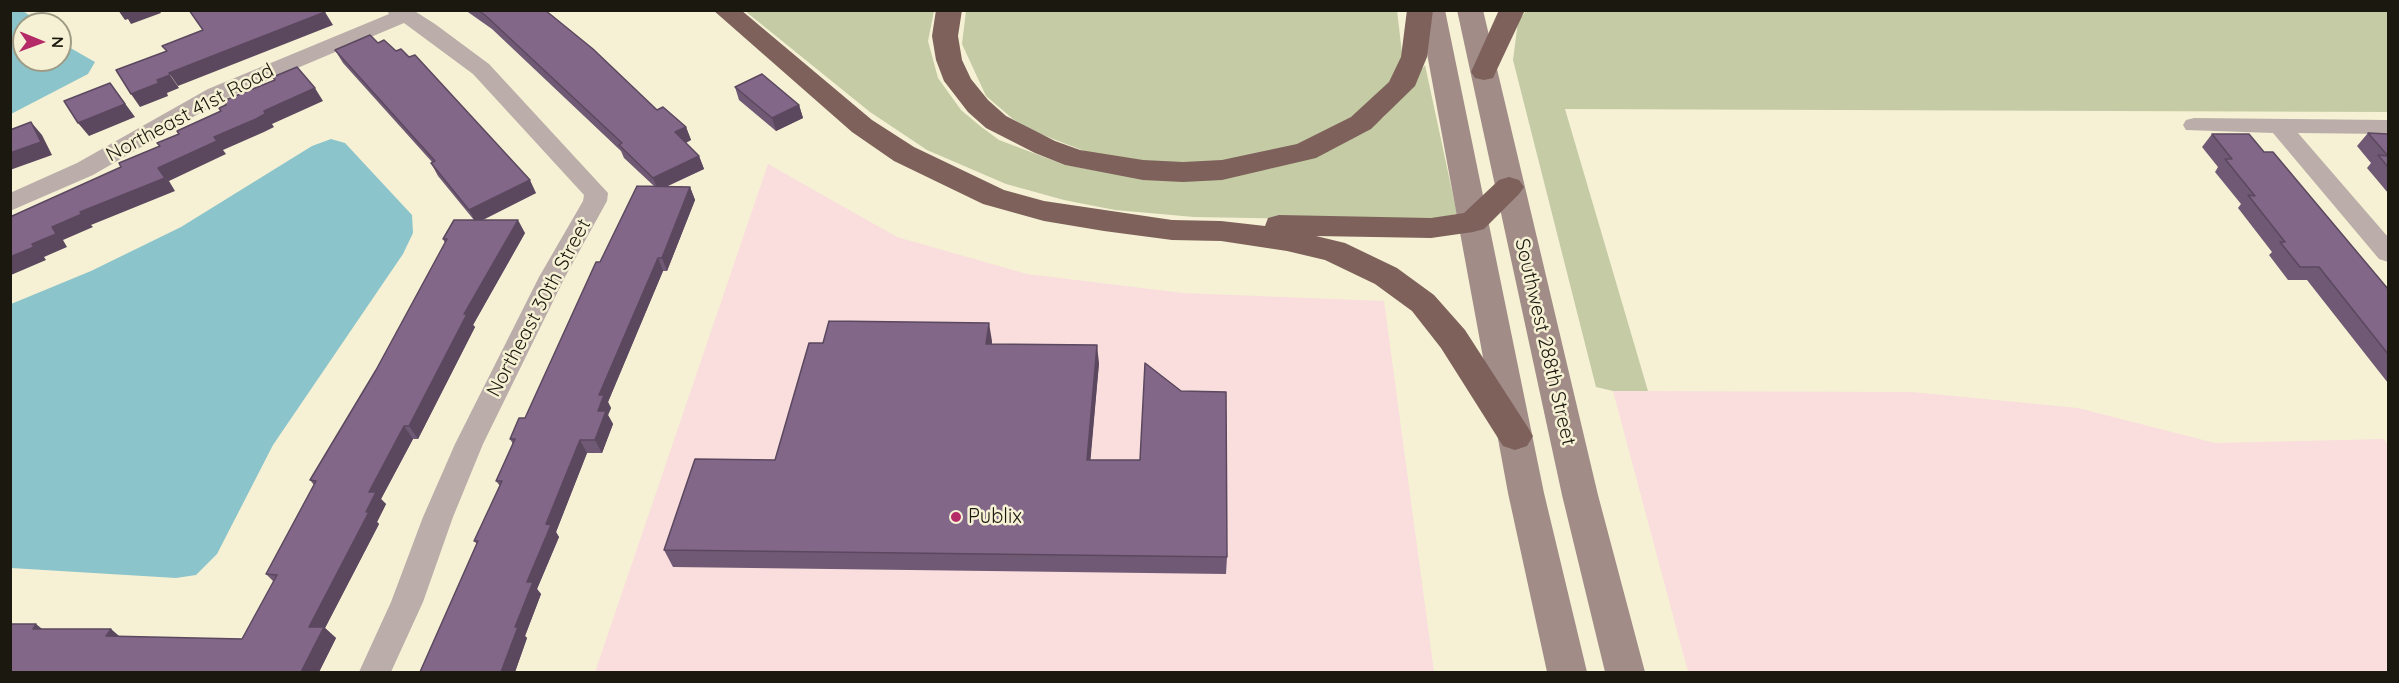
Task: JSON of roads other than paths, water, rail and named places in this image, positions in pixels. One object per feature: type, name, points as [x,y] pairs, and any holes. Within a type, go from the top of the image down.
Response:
[{"type":"highway","points":[[725,10],[862,126],[904,154],[993,197],[1044,211],[1172,230],[1221,231],[1286,225],[1431,228],[1473,222],[1509,187]]},
{"type":"highway","points":[[949,10],[945,36],[949,60],[958,81],[978,106],[996,122],[1045,147],[1076,158],[1143,170],[1183,172],[1222,170],[1306,151],[1361,123],[1401,86],[1414,57],[1420,10]]},
{"type":"highway","points":[[1484,72],[1512,10]]},
{"type":"highway","points":[[1221,231],[1287,240],[1334,251],[1386,276],[1423,303],[1453,339],[1515,436]]},
{"type":"main road","points":[[1432,10],[1515,436],[1567,672]]},
{"type":"main road","name":"Southwest 288th Street","points":[[1470,10],[1580,495],[1625,672]]},
{"type":"street","name":"Northeast 41st Road","points":[[10,203],[85,169],[216,94],[401,13]]},
{"type":"street","name":"Northeast 30th Street","points":[[375,672],[408,602],[438,517],[469,444],[552,277],[595,201],[596,193],[481,69],[428,28],[401,13]]},
{"type":"street","points":[[2194,125],[2388,127]]},
{"type":"street","points":[[2279,126],[2388,253]]},
{"type":"water","points":[[11,10],[24,12],[12,12],[12,72],[72,72],[72,49],[95,62],[88,74],[11,114]]},
{"type":"water","points":[[331,139],[345,143],[412,215],[413,233],[403,254],[273,445],[217,554],[196,575],[176,578],[11,568],[11,304],[91,271],[181,227],[312,146]]},
{"type":"place","name":"Publix","points":[[956,517]]}]
